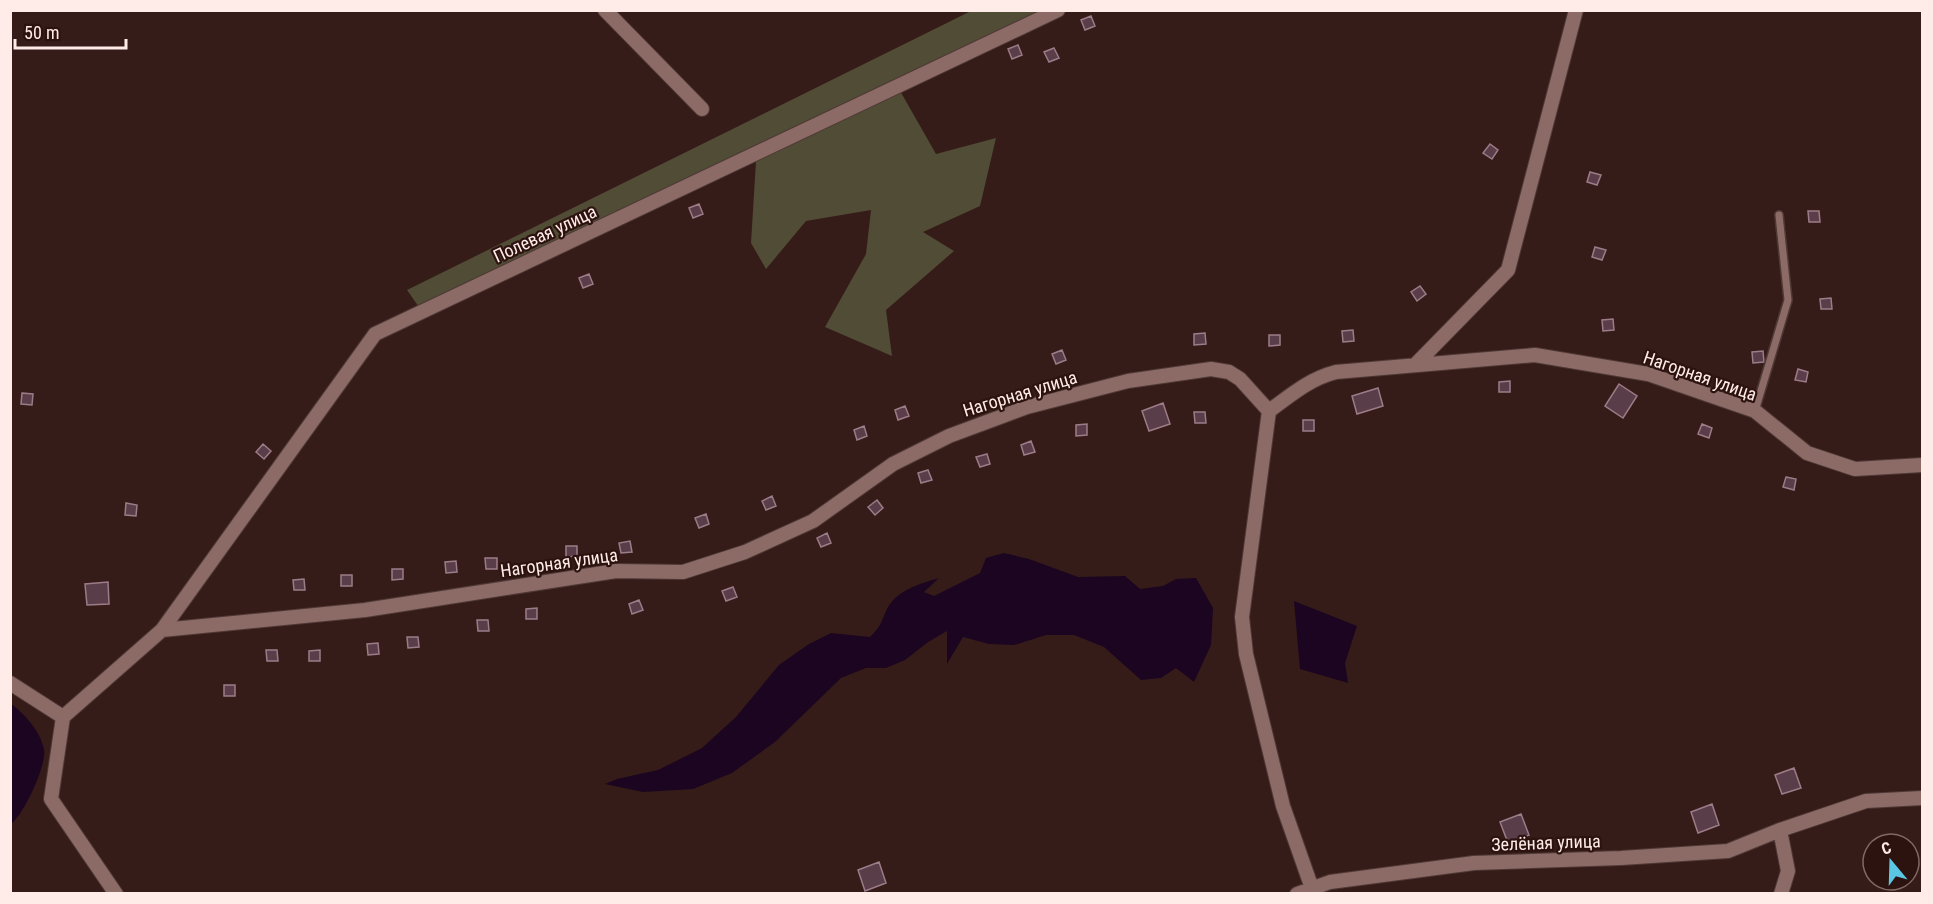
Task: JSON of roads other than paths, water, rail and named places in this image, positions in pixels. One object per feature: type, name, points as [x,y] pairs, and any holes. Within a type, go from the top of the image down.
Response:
[{"type":"street","points":[[605,10],[702,109]]},
{"type":"street","name":"Полевая улица","points":[[162,630],[375,334],[1058,10]]},
{"type":"street","points":[[1416,364],[1508,270],[1576,10]]},
{"type":"street","name":"Нагорная улица","points":[[162,630],[365,610],[616,571],[682,573],[745,552],[813,520],[893,464],[949,436],[1027,407],[1128,381],[1211,369],[1229,372],[1240,380],[1269,411],[1304,384],[1319,376],[1336,372],[1535,355],[1648,374],[1755,411],[1807,453],[1855,469],[1923,465]]},
{"type":"street","points":[[1269,411],[1242,617],[1246,654],[1283,806],[1313,891]]},
{"type":"street","points":[[117,894],[51,799],[63,717],[162,630]]},
{"type":"street","points":[[10,683],[63,717]]},
{"type":"street","name":"Зелёная улица","points":[[1297,894],[1313,891],[1330,882],[1474,863],[1621,858],[1728,851],[1780,830],[1866,801],[1923,798]]},
{"type":"street","points":[[1780,830],[1788,871],[1781,894]]},
{"type":"lane","points":[[1755,411],[1788,300],[1779,215]]}]
